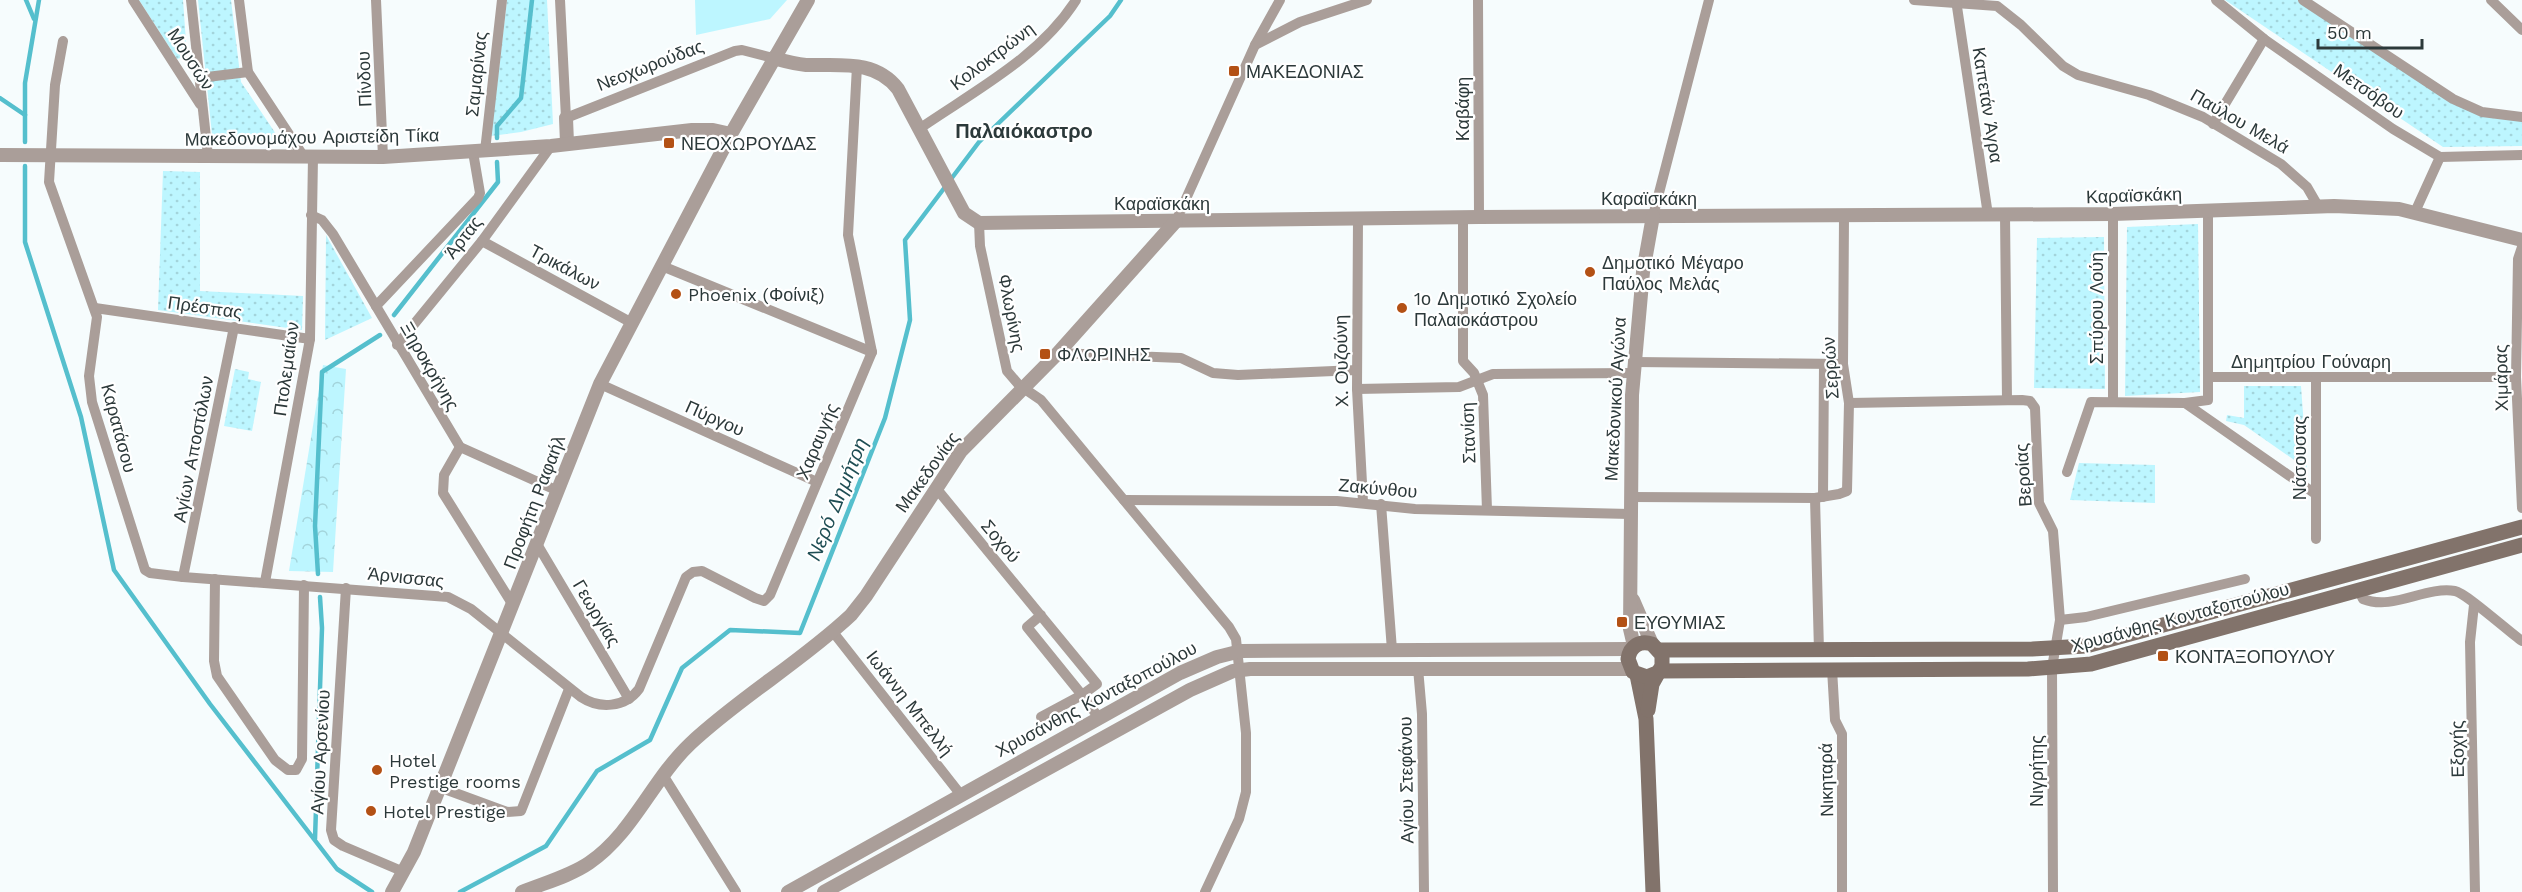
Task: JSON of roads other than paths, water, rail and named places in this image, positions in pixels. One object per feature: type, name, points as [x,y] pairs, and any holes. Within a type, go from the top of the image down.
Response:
[{"type":"main road","name":"Χρυσάνθης Κονταξοπούλου","points":[[1656,647],[1819,651],[2054,649],[2112,640],[2522,527]]},
{"type":"main road","name":"Χρυσάνθης Κονταξοπούλου","points":[[1658,672],[2052,668],[2091,664],[2522,545]]},
{"type":"main road","points":[[1646,719],[1628,659],[1633,648],[1643,642],[1656,647],[1663,660],[1652,684],[1646,719],[1653,892]]},
{"type":"main road","points":[[1633,672],[1647,677],[1658,672]]},
{"type":"street","name":"Μουσών","points":[[133,0],[202,106]]},
{"type":"street","name":"Μουσών","points":[[191,0],[208,156]]},
{"type":"street","points":[[239,0],[248,72],[309,157]]},
{"type":"street","name":"Πίνδου","points":[[376,0],[383,157]]},
{"type":"street","name":"Σαμαρίνας","points":[[479,151],[502,0]]},
{"type":"street","points":[[560,0],[567,143]]},
{"type":"street","points":[[731,134],[808,0]]},
{"type":"street","name":"Κολοκτρώνη","points":[[919,129],[1040,44],[1063,20],[1076,0]]},
{"type":"street","name":"Μακεδονίας","points":[[522,892],[589,863],[625,828],[663,775],[702,733],[833,632],[866,596],[961,451],[1058,353],[1176,221],[1255,45],[1280,0]]},
{"type":"street","points":[[1255,45],[1300,22],[1367,0]]},
{"type":"street","name":"Καβάφη","points":[[1478,0],[1479,217]]},
{"type":"street","name":"Μακεδονικού Αγώνα","points":[[1633,648],[1630,629],[1630,497],[1634,368],[1644,256],[1709,0]]},
{"type":"street","name":"Παύλου Μελά","points":[[1914,0],[1999,3],[2063,66],[2078,75],[2169,102],[2213,123],[2281,164],[2307,187],[2318,206]]},
{"type":"street","name":"Μετσόβου","points":[[2216,0],[2264,39],[2393,129],[2440,157]]},
{"type":"street","points":[[2303,0],[2453,99],[2482,112],[2522,117]]},
{"type":"street","points":[[2491,0],[2522,30]]},
{"type":"street","name":"Καπετάν Άγρα","points":[[1956,2],[1988,215]]},
{"type":"street","points":[[2510,18],[2522,11]]},
{"type":"street","points":[[2213,123],[2264,39]]},
{"type":"street","name":"Καρατάσου","points":[[63,41],[55,85],[49,155],[51,191],[95,308],[97,330],[90,364],[89,388],[145,570]]},
{"type":"street","name":"Νεοχωρούδας","points":[[566,118],[735,51],[742,50],[773,58]]},
{"type":"street","points":[[773,58],[803,65],[857,66],[873,69],[890,80],[957,201],[967,217],[979,223]]},
{"type":"street","points":[[857,66],[848,235],[872,352]]},
{"type":"street","points":[[199,78],[248,72]]},
{"type":"street","name":"Μακεδονομάχου Αριστείδη Τίκα","points":[[0,155],[383,157],[550,146],[692,130],[713,130],[731,134]]},
{"type":"street","name":"Προφήτη Ραφαήλ","points":[[392,892],[404,872],[501,636],[600,384],[731,134]]},
{"type":"street","name":"Άρτας","points":[[397,345],[482,241],[550,146]]},
{"type":"street","name":"Άρτας","points":[[376,306],[478,198],[480,193],[479,151]]},
{"type":"street","points":[[2415,212],[2440,157],[2522,155]]},
{"type":"street","name":"Πτολεμαίων","points":[[265,582],[310,339],[309,157]]},
{"type":"street","points":[[2318,206],[2378,207],[2415,212],[2522,240]]},
{"type":"street","name":"Καραϊσκάκη","points":[[979,223],[1479,217],[2113,214],[2318,206]]},
{"type":"street","points":[[2208,210],[2210,377]]},
{"type":"street","name":"Σπύρου Λούη","points":[[2113,214],[2113,402]]},
{"type":"street","name":"Ξηροκρήνης","points":[[311,215],[322,220],[329,229],[460,447]]},
{"type":"street","points":[[1850,403],[2007,400],[2005,215]]},
{"type":"street","name":"Σερρών","points":[[1819,497],[1843,493],[1848,487],[1850,403],[1843,364],[1844,217]]},
{"type":"street","name":"Στανίση","points":[[1463,218],[1463,361],[1478,381],[1483,395],[1487,510]]},
{"type":"street","name":"Χ. Ουζούνη","points":[[1358,219],[1357,389],[1363,502]]},
{"type":"street","name":"Φλωρίνης","points":[[979,223],[980,246],[1002,360],[1009,374],[1022,387],[1041,400],[1229,627],[1236,639],[1238,651]]},
{"type":"street","name":"Τρικάλων","points":[[482,241],[632,323]]},
{"type":"street","name":"Χιμάρας","points":[[2522,247],[2518,259],[2517,377],[2522,508]]},
{"type":"street","points":[[662,266],[872,352]]},
{"type":"street","name":"Πρέσπας","points":[[95,308],[310,339]]},
{"type":"street","name":"Αγίων Αποστόλων","points":[[183,577],[234,327]]},
{"type":"street","name":"Χαραυγής","points":[[630,699],[639,689],[686,577],[693,572],[702,571],[755,598],[764,601],[770,596],[872,352]]},
{"type":"street","points":[[1058,353],[1181,358],[1213,373],[1238,375],[1357,370]]},
{"type":"street","name":"Σερρών","points":[[1819,651],[1819,497],[1824,364]]},
{"type":"street","points":[[1357,389],[1459,387],[1493,374],[1634,368],[1843,364]]},
{"type":"street","name":"Δημητρίου Γούναρη","points":[[2067,472],[2091,402],[2185,403],[2208,400],[2210,377],[2517,377]]},
{"type":"street","name":"Νάσουσας","points":[[2316,377],[2314,493],[2316,539]]},
{"type":"street","name":"Πύργου","points":[[600,384],[817,482]]},
{"type":"street","name":"Βεροίας","points":[[2007,400],[2026,400],[2033,404],[2037,417],[2038,503],[2053,531],[2060,620],[2054,649]]},
{"type":"street","points":[[2185,403],[2314,493]]},
{"type":"street","points":[[513,605],[443,493],[444,475],[460,447],[558,491]]},
{"type":"street","name":"Σοχού","points":[[936,488],[1098,684],[1082,695]]},
{"type":"street","points":[[1630,497],[1819,497]]},
{"type":"street","name":"Ζακύνθου","points":[[1124,500],[1363,502],[1415,509],[1630,514]]},
{"type":"street","points":[[1381,504],[1392,650]]},
{"type":"street","name":"Γεωργίας","points":[[537,544],[630,699]]},
{"type":"street","name":"Άρνισσας","points":[[145,570],[150,573],[183,577],[346,588],[454,599],[569,689],[597,705],[630,699]]},
{"type":"street","points":[[215,579],[214,661],[218,676],[275,760],[288,770],[296,770],[302,759],[304,585]]},
{"type":"street","points":[[2060,620],[2086,617],[2245,579]]},
{"type":"street","name":"Αγίου Αρσενίου","points":[[346,588],[332,831],[334,840],[343,846],[404,872]]},
{"type":"street","points":[[2358,590],[2366,600],[2386,602],[2455,591],[2461,593],[2522,641]]},
{"type":"street","name":"Μακεδονικού Αγώνα","points":[[1630,592],[1656,647]]},
{"type":"street","name":"Εξοχής","points":[[2474,605],[2470,642],[2475,892]]},
{"type":"street","points":[[1041,615],[1027,627],[1099,718]]},
{"type":"street","name":"Ιωάννη Μπελλή","points":[[833,632],[961,795]]},
{"type":"street","name":"Χρυσάνθης Κονταξοπούλου","points":[[788,892],[1180,673],[1217,657],[1238,651],[1633,648]]},
{"type":"street","name":"Νιγρήτης","points":[[2054,649],[2052,668],[2054,892]]},
{"type":"street","points":[[1205,892],[1239,819],[1246,792],[1248,754],[1238,651]]},
{"type":"street","name":"Χρυσάνθης Κονταξοπούλου","points":[[824,892],[1190,690],[1239,670],[1418,668],[1633,672]]},
{"type":"street","name":"Αγίου Στεφάνου","points":[[1418,668],[1422,724],[1424,892]]},
{"type":"street","name":"Νικηταρά","points":[[1832,669],[1835,720],[1842,734],[1842,892]]},
{"type":"street","points":[[439,787],[507,812],[521,812],[569,689]]},
{"type":"street","points":[[1041,717],[1082,695]]},
{"type":"street","points":[[663,775],[736,892]]},
{"type":"waterway","points":[[26,0],[34,19]]},
{"type":"waterway","points":[[25,142],[25,83],[39,0]]},
{"type":"waterway","points":[[497,138],[497,126],[521,98],[532,0]]},
{"type":"waterway","name":"Νερό Δημήτρη","points":[[460,892],[546,846],[597,771],[650,740],[682,668],[730,630],[800,633],[885,418],[910,320],[905,240],[979,142],[1110,16],[1121,0]]},
{"type":"waterway","points":[[0,98],[25,115]]},
{"type":"waterway","points":[[394,315],[498,182],[497,162]]},
{"type":"waterway","points":[[25,166],[25,242],[81,417],[114,570],[210,704],[337,869],[372,892]]},
{"type":"waterway","points":[[318,574],[315,526],[322,372],[380,335]]},
{"type":"waterway","points":[[315,839],[322,628],[320,597]]},
{"type":"place","name":"ΜΑΚΕΔΟΝΙΑΣ","points":[[1234,71]]},
{"type":"place","name":"ΝΕΟΧΩΡΟΥΔΑΣ","points":[[669,143]]},
{"type":"place","name":"Δημοτικό Μέγαρο Παύλος Μελάς","points":[[1590,272]]},
{"type":"place","name":"Phoenix (Φοίνιξ)","points":[[676,294]]},
{"type":"place","name":"1ο Δημοτικό Σχολείο Παλαιοκάστρου","points":[[1402,308]]},
{"type":"place","name":"ΦΛΩΡΙΝΗΣ","points":[[1045,354]]},
{"type":"place","name":"ΕΥΘΥΜΙΑΣ","points":[[1622,622]]},
{"type":"place","name":"ΚΟΝΤΑΞΟΠΟΥΛΟΥ","points":[[2163,656]]},
{"type":"place","name":"Hotel Prestige rooms","points":[[377,770]]},
{"type":"place","name":"Hotel Prestige","points":[[371,811]]},
{"type":"district","name":"Παλαιόκαστρο","points":[[1024,131]]}]
